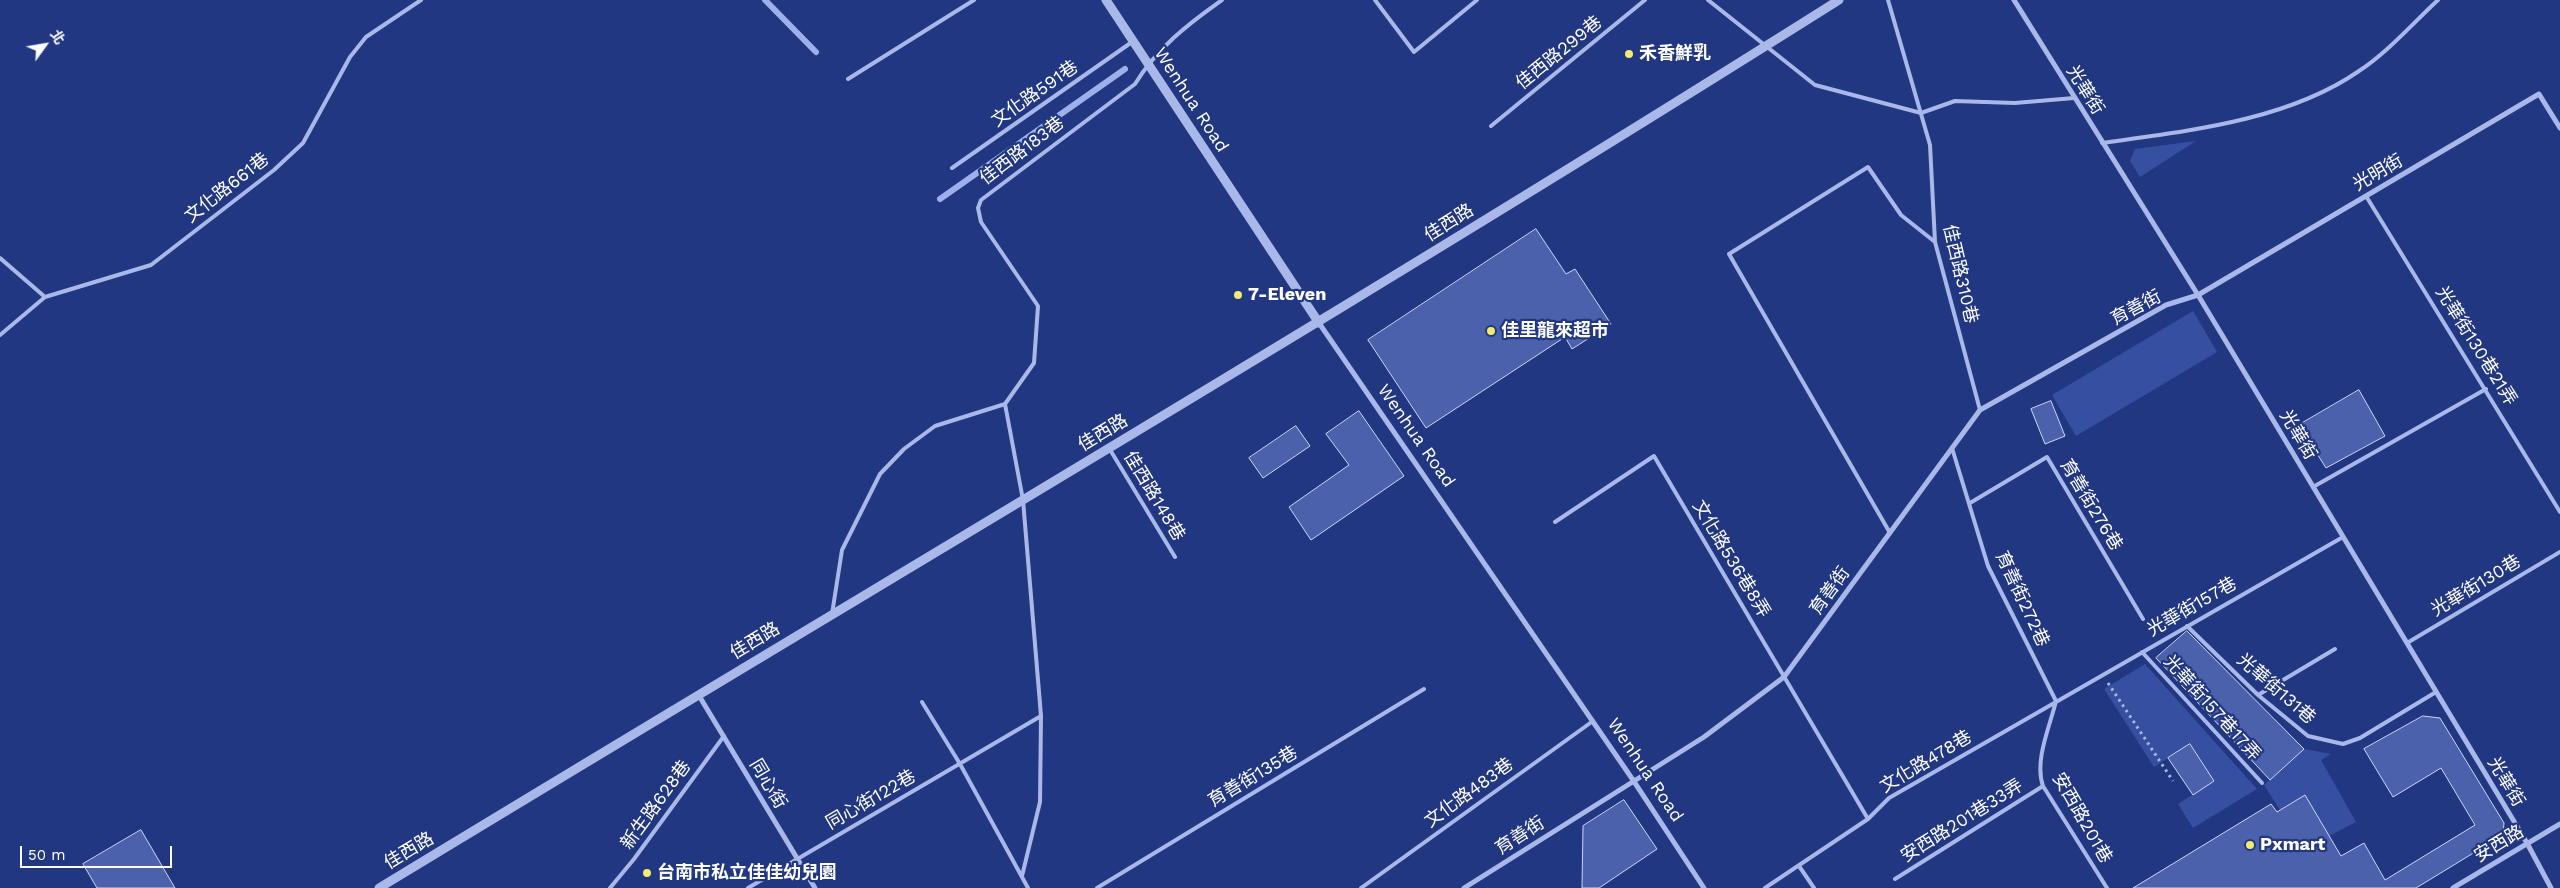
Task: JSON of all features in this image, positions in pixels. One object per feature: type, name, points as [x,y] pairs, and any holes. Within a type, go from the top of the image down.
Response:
[{"type":"street","name":"Wenhua Road","points":[[1106,0],[1319,323],[1593,721],[1704,888]]},
{"type":"street","name":"佳西路","points":[[379,888],[698,694],[1319,323],[1839,0]]},
{"type":"street","name":"光華街","points":[[2014,0],[2198,295],[2527,843],[2551,888]]},
{"type":"street","name":"光明街","points":[[2198,295],[2539,94],[2560,128]]},
{"type":"street","name":"育善街","points":[[1464,888],[1704,737],[1784,677],[1980,410],[2166,305],[2198,295]]},
{"type":"street","name":"同心街","points":[[698,694],[814,888]]},
{"type":"street","name":"安西路","points":[[2453,888],[2560,824]]},
{"type":"lane","name":"文化路661巷","points":[[0,335],[46,297],[151,265],[274,170],[303,143],[350,57],[366,37],[421,0]]},
{"type":"lane","points":[[848,78],[974,0]]},
{"type":"lane","points":[[1148,63],[1165,43],[1222,0]]},
{"type":"lane","points":[[1375,0],[1414,52],[1477,0]]},
{"type":"lane","name":"佳西路299巷","points":[[1491,126],[1645,0]]},
{"type":"lane","points":[[1708,0],[1815,85],[1921,113],[1955,101],[2015,103],[2074,98]]},
{"type":"lane","name":"佳西路310巷","points":[[1888,0],[1930,146],[1935,242],[1980,410]]},
{"type":"lane","points":[[2102,143],[2204,128],[2314,98],[2360,71],[2438,0]]},
{"type":"lane","name":"文化路591巷","points":[[952,168],[1133,41]]},
{"type":"lane","name":"佳西路183巷","points":[[1005,404],[1034,363],[1038,306],[981,222],[978,208],[981,200],[1135,84],[1148,63]]},
{"type":"lane","points":[[1890,533],[1729,254],[1868,167],[1901,215],[1935,242]]},
{"type":"lane","name":"光華街130巷21弄","points":[[2366,196],[2560,512]]},
{"type":"lane","points":[[0,258],[46,297]]},
{"type":"lane","points":[[2313,487],[2486,389]]},
{"type":"lane","points":[[832,614],[842,550],[880,474],[904,449],[935,426],[1005,404],[1023,500],[1041,716],[1040,802],[1022,876]]},
{"type":"lane","name":"佳西路148巷","points":[[1110,448],[1174,557]]},
{"type":"lane","name":"育善街272巷","points":[[1952,448],[1988,566],[2056,701]]},
{"type":"lane","name":"文化路536巷8弄","points":[[1554,522],[1654,456],[1868,819]]},
{"type":"lane","name":"育善街276巷","points":[[1970,503],[2047,457],[2143,619]]},
{"type":"lane","name":"光華街157巷","points":[[2056,701],[2343,537]]},
{"type":"lane","name":"光華街130巷","points":[[2407,643],[2560,552]]},
{"type":"lane","name":"光華街131巷","points":[[2187,626],[2258,695],[2308,736],[2343,744],[2360,738],[2436,692]]},
{"type":"lane","points":[[2258,695],[2335,649]]},
{"type":"lane","name":"光華街157巷17弄","points":[[2142,652],[2262,783]]},
{"type":"lane","name":"育善街135巷","points":[[1097,888],[1424,690]]},
{"type":"lane","name":"安西路201巷","points":[[2056,701],[2040,766],[2040,777],[2043,786],[2106,888]]},
{"type":"lane","name":"文化路478巷","points":[[1766,888],[1868,819],[1888,798],[2056,701]]},
{"type":"lane","points":[[922,702],[960,764],[1028,888]]},
{"type":"lane","name":"同心街122巷","points":[[748,888],[1041,716]]},
{"type":"lane","name":"文化路483巷","points":[[1361,888],[1593,721]]},
{"type":"lane","name":"新生路628巷","points":[[610,888],[634,859],[724,736]]},
{"type":"lane","name":"安西路201巷33弄","points":[[1895,880],[2043,786]]},
{"type":"lane","points":[[1799,866],[1814,888]]},
{"type":"path","points":[[2102,674],[2174,781]]},
{"type":"shaded area","points":[[2196,141],[2140,177],[2130,161],[2135,149]]},
{"type":"shaded area","points":[[2193,311],[2217,352],[2076,436],[2052,395]]},
{"type":"shaded area","points":[[2145,664],[2257,789],[2193,828],[2178,804],[2213,781],[2190,744],[2154,767],[2104,689]]},
{"type":"shaded area","points":[[2304,749],[2331,754],[2321,760],[2356,822],[2329,836],[2280,810],[2264,785]]},
{"type":"building","name":"佳里龍來超市","points":[[1536,229],[1566,274],[1575,269],[1611,324],[1572,349],[1565,337],[1426,428],[1368,340]]},
{"type":"building","points":[[2359,390],[2385,436],[2326,468],[2299,425]]},
{"type":"building","points":[[2051,401],[2065,436],[2045,444],[2031,409]]},
{"type":"building","points":[[1359,411],[1404,476],[1311,540],[1289,507],[1349,465],[1326,434]]},
{"type":"building","points":[[1296,426],[1310,446],[1263,478],[1249,458]]},
{"type":"building","points":[[2187,631],[2304,749],[2270,780],[2156,658]]},
{"type":"building","points":[[2423,716],[2440,718],[2504,823],[2503,835],[2416,888],[2133,888],[2271,804],[2277,812],[2305,795],[2341,856],[2364,843],[2385,880],[2475,825],[2441,768],[2393,797],[2364,749]]},
{"type":"building","points":[[2190,744],[2214,781],[2193,795],[2168,758]]},
{"type":"building","points":[[1624,800],[1657,849],[1599,888],[1582,888],[1583,826]]},
{"type":"building","points":[[141,830],[175,888],[97,888],[83,864]]},
{"type":"waterway","points":[[765,0],[816,52]]},
{"type":"waterway","points":[[940,199],[1125,69]]},
{"type":"place","name":"禾香鮮乳","points":[[1629,54]]},
{"type":"place","name":"7-Eleven","points":[[1238,295]]},
{"type":"place","name":"佳里龍來超市","points":[[1491,331]]},
{"type":"place","name":"Pxmart","points":[[2250,845]]},
{"type":"place","name":"台南市私立佳佳幼兒園","points":[[647,873]]}]
